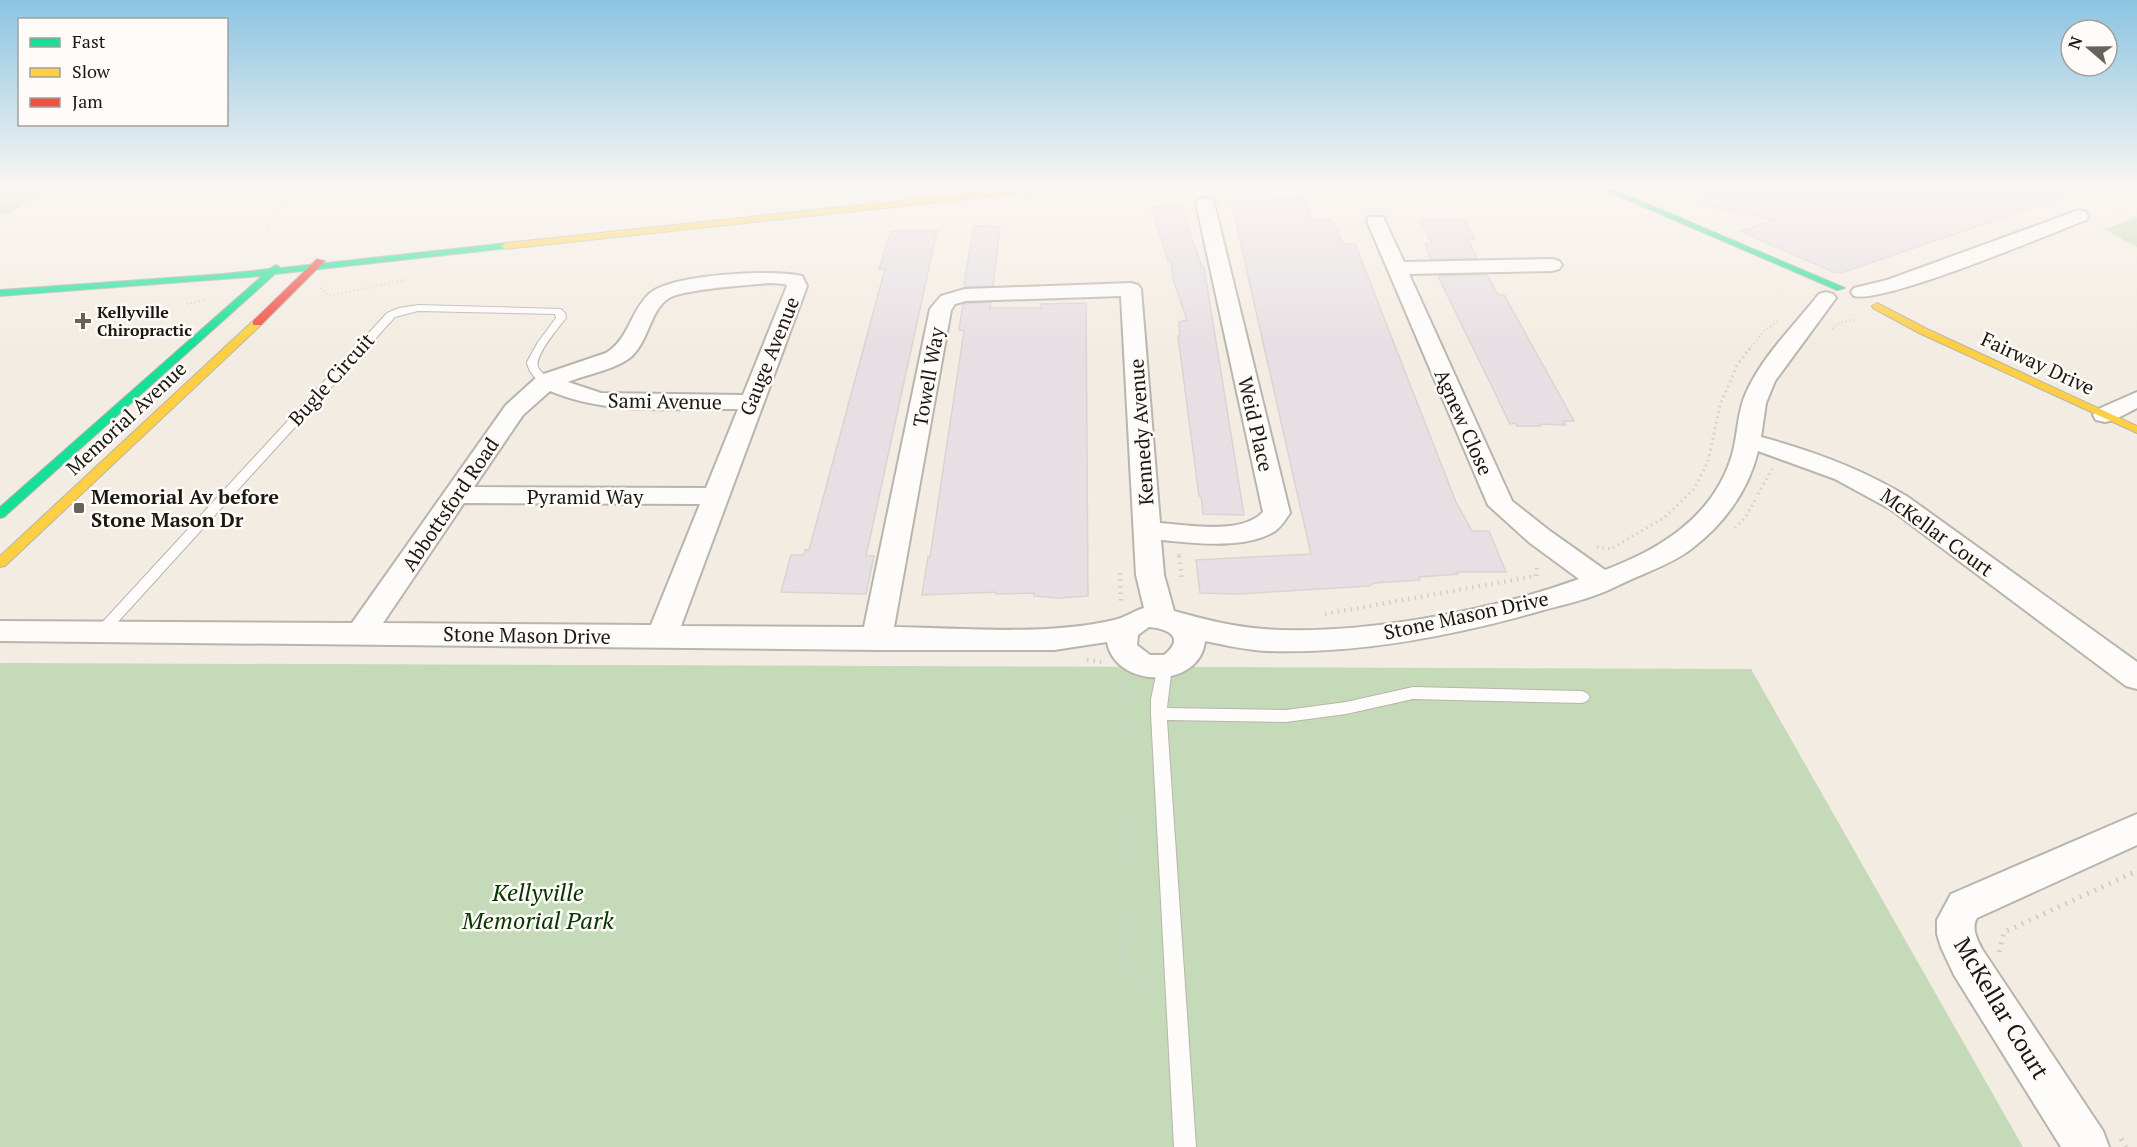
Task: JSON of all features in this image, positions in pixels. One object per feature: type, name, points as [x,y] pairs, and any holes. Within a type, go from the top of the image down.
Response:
[{"type":"main road","points":[[310,253],[451,239]]},
{"type":"main road","points":[[0,293],[150,284],[576,239]]},
{"type":"main road","name":"Fairway Drive","points":[[1715,239],[2137,430]]},
{"type":"main road","points":[[415,270],[432,267],[470,250]]},
{"type":"main road","name":"Memorial Avenue","points":[[0,563],[270,311],[329,251]]},
{"type":"main road","name":"Memorial Avenue","points":[[0,514],[272,272],[281,256]]},
{"type":"main road","points":[[150,284],[196,291]]},
{"type":"main road","points":[[270,311],[307,295]]},
{"type":"main road","points":[[165,366],[176,338]]},
{"type":"street","name":"Weid Place","points":[[1148,531],[1249,532],[1266,525],[1277,513],[1213,239]]},
{"type":"street","name":"Agnew Close","points":[[1377,239],[1397,268],[1501,505],[1603,582]]},
{"type":"street","name":"Stone Mason Drive","points":[[0,631],[1054,639],[1148,646],[1352,636],[1409,629],[1502,612],[1603,582],[1648,562],[1683,542],[1712,518],[1734,487],[1748,441],[1755,396],[1773,364],[1851,302],[2018,239]]},
{"type":"street","points":[[1397,268],[1552,265]]},
{"type":"street","name":"Gauge Avenue","points":[[546,381],[620,356],[630,345],[653,302],[663,293],[768,276],[795,280],[797,286],[750,402],[662,637]]},
{"type":"street","name":"Kennedy Avenue","points":[[1131,289],[1148,531],[1150,575],[1148,646]]},
{"type":"street","name":"Towell Way","points":[[877,639],[943,304],[964,295],[1131,289]]},
{"type":"street","name":"Sami Avenue","points":[[546,381],[582,396],[601,400],[750,402]]},
{"type":"street","name":"Abbottsford Road","points":[[361,633],[514,410],[532,391],[546,381]]},
{"type":"street","points":[[2105,415],[2137,399]]},
{"type":"street","name":"McKellar Court","points":[[1748,441],[1842,471],[1899,503],[2137,678]]},
{"type":"street","name":"Pyramid Way","points":[[456,495],[715,496]]},
{"type":"street","name":"McKellar Court","points":[[2103,1142],[1968,962],[1954,930],[1955,916],[1964,906],[2137,830]]},
{"type":"lane","name":"Bugle Circuit","points":[[102,632],[391,315],[403,310],[418,308],[557,310],[561,318],[536,354],[532,364],[546,381]]},
{"type":"lane","points":[[1148,646],[1159,707],[1185,1147]]},
{"type":"lane","points":[[1159,707],[1286,716],[1346,708],[1413,693],[1582,697]]},
{"type":"path","points":[[260,245],[263,239]]},
{"type":"path","points":[[1819,327],[1846,320],[1851,302]]},
{"type":"path","points":[[1537,566],[1556,569],[1598,556],[1596,547],[1611,549],[1665,517],[1694,489],[1708,462],[1720,405],[1737,365],[1764,331],[1780,319]]},
{"type":"path","points":[[1730,534],[1745,518],[1772,469],[1782,464],[1787,452]]},
{"type":"path","points":[[1176,532],[1182,586]]},
{"type":"path","points":[[1316,614],[1536,576],[1538,555]]},
{"type":"path","points":[[1120,565],[1148,646],[1187,699],[1159,707],[1129,698]]},
{"type":"path","points":[[1076,659],[1148,646]]},
{"type":"path","points":[[1148,646],[1129,698],[1131,711],[1121,724],[1120,744],[1125,766],[1128,935],[1118,952],[1154,992],[1154,1004]]},
{"type":"path","points":[[2005,963],[1999,953],[2004,932],[2137,871]]},
{"type":"path","points":[[2103,1142],[2126,1147]]},
{"type":"green space","points":[[2121,239],[2137,239],[2137,247]]},
{"type":"green space","name":"Kellyville Memorial Park","points":[[0,663],[1751,669],[2023,1147],[0,1147]]},
{"type":"building","points":[[889,239],[935,239],[866,556],[874,556],[866,594],[781,592],[791,555],[804,555],[805,550],[809,550],[885,269],[879,269]]},
{"type":"building","points":[[972,239],[999,239],[993,286],[966,287],[964,283]]},
{"type":"building","points":[[1161,239],[1192,239],[1202,267],[1204,267],[1244,515],[1203,514],[1178,336],[1180,336],[1179,322],[1187,320],[1174,282],[1171,261],[1168,261]]},
{"type":"building","points":[[1240,239],[1340,239],[1343,244],[1355,244],[1456,502],[1472,531],[1489,531],[1506,572],[1457,572],[1458,574],[1419,577],[1420,580],[1374,583],[1369,586],[1238,594],[1200,593],[1196,560],[1311,554]]},
{"type":"building","points":[[1430,239],[1475,239],[1468,239],[1477,258],[1431,259],[1425,243],[1432,243]]},
{"type":"building","points":[[1757,239],[1942,239],[1841,273],[1833,272]]},
{"type":"building","points":[[1487,275],[1498,295],[1504,295],[1574,421],[1563,421],[1566,425],[1517,426],[1515,423],[1510,424],[1439,278],[1440,276]]},
{"type":"building","points":[[991,302],[990,308],[1041,308],[1041,304],[1086,303],[1088,596],[1058,598],[1034,596],[1034,593],[996,594],[996,592],[922,595],[928,557],[930,557],[964,331],[959,330],[963,304]]},
{"type":"traffic: fast","points":[[1723,239],[1840,288]]},
{"type":"traffic: fast","points":[[0,293],[223,277],[506,246]]},
{"type":"traffic: fast","points":[[0,514],[276,268]]},
{"type":"traffic: slow","points":[[506,246],[575,239]]},
{"type":"traffic: slow","points":[[1877,306],[1923,331],[2137,430]]},
{"type":"traffic: slow","points":[[0,563],[257,323]]},
{"type":"traffic: jam","points":[[257,323],[320,261]]},
{"type":"place","name":"Kellyville Chiropractic","points":[[83,321]]},
{"type":"place","name":"Memorial Av before Stone Mason Dr","points":[[79,508]]}]
